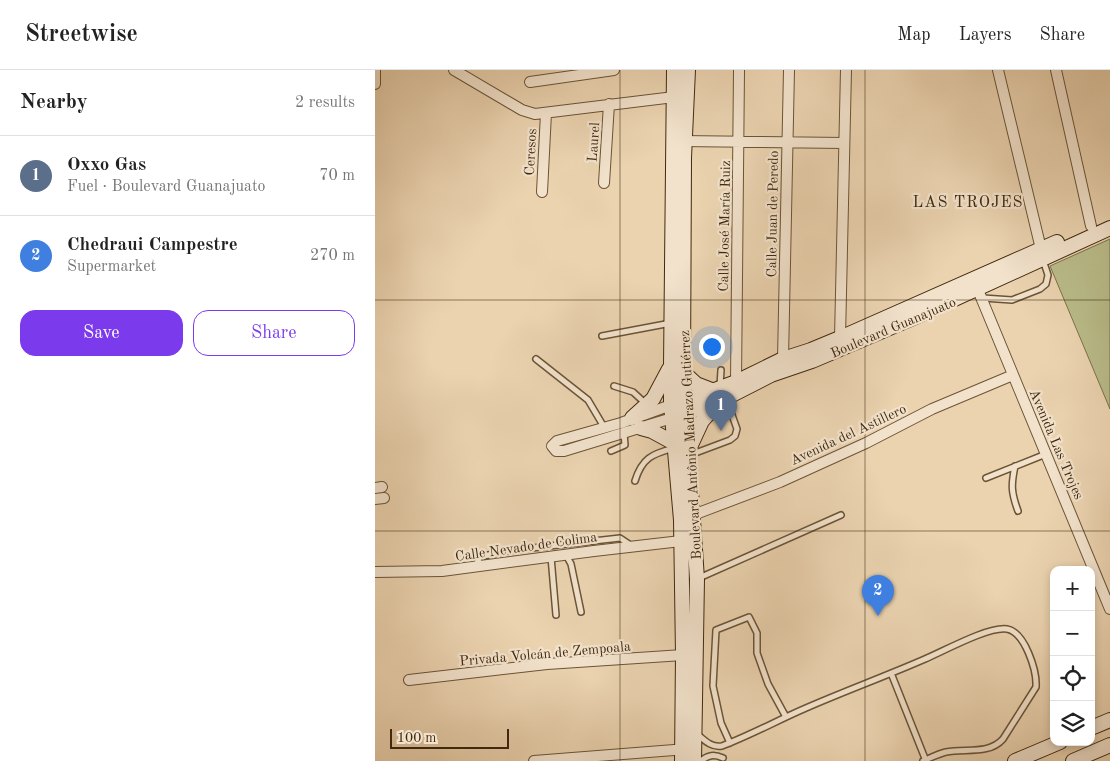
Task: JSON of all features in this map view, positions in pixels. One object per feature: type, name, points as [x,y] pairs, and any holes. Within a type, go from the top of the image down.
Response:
[{"type":"street","points":[[375,70],[375,84]]},
{"type":"street","points":[[454,70],[522,110],[535,114],[674,97]]},
{"type":"street","points":[[530,82],[613,70]]},
{"type":"street","name":"Boulevard Antônio Madrazo Gutiérrez","points":[[674,70],[674,97],[684,158],[677,369]]},
{"type":"street","name":"Boulevard Antônio Madrazo Gutiérrez","points":[[688,70],[680,141],[671,323],[677,369],[679,410],[689,452],[697,579],[694,731],[691,756]]},
{"type":"street","name":"Calle José María Ruiz","points":[[736,382],[739,70]]},
{"type":"street","name":"Calle Juan de Peredo","points":[[783,359],[789,70]]},
{"type":"street","points":[[840,338],[846,70]]},
{"type":"street","points":[[998,70],[1042,254]]},
{"type":"street","points":[[1056,70],[1091,226]]},
{"type":"street","name":"Laurel","points":[[604,183],[609,104]]},
{"type":"street","name":"Ceresos","points":[[542,192],[546,113]]},
{"type":"street","points":[[680,141],[787,144],[844,143]]},
{"type":"street","name":"Boulevard Guanajuato","points":[[679,410],[811,362],[981,294],[1042,254],[1091,226],[1110,218]]},
{"type":"street","name":"Boulevard Guanajuato","points":[[720,394],[736,382],[783,359],[811,350],[1042,254],[1110,228]]},
{"type":"street","name":"Avenida Las Trojes","points":[[981,294],[1110,609]]},
{"type":"street","points":[[679,410],[632,423],[604,427],[557,441],[553,444],[553,448],[556,451],[564,451],[624,434],[632,423],[677,369],[696,384],[720,394],[702,421],[689,452]]},
{"type":"street","name":"Avenida del Astillero","points":[[693,515],[780,482],[866,443],[932,409],[1013,376]]},
{"type":"street","name":"Boulevard Antônio Madrazo Gutiérrez","points":[[679,410],[674,445],[681,542],[683,656],[691,756]]},
{"type":"street","points":[[632,423],[652,431],[674,445]]},
{"type":"street","name":"Calle Nevado de Colima","points":[[375,572],[442,571],[681,542]]},
{"type":"street","name":"Privada Volcán de Zempoala","points":[[409,680],[547,664],[683,656]]},
{"type":"street","points":[[1095,726],[1110,720]]},
{"type":"street","points":[[1073,761],[1110,745]]},
{"type":"street","points":[[1015,761],[1051,746]]},
{"type":"street","points":[[534,761],[691,756]]},
{"type":"lane","points":[[981,294],[1013,300],[1040,289],[1046,284],[1048,275],[1042,254]]},
{"type":"lane","points":[[602,336],[671,323]]},
{"type":"lane","points":[[536,359],[588,400],[604,427]]},
{"type":"lane","points":[[689,452],[715,446],[735,436],[737,429],[720,394],[721,370]]},
{"type":"lane","points":[[614,386],[633,392],[647,406]]},
{"type":"lane","points":[[611,451],[625,445],[624,434],[632,423]]},
{"type":"lane","points":[[635,481],[639,467],[644,461],[674,445]]},
{"type":"lane","points":[[985,478],[1046,454]]},
{"type":"lane","points":[[1015,466],[1012,493],[1018,511]]},
{"type":"lane","points":[[697,579],[841,515]]},
{"type":"lane","points":[[475,567],[480,558],[505,551],[620,538],[633,547]]},
{"type":"lane","points":[[566,555],[571,564],[581,612]]},
{"type":"lane","points":[[551,557],[556,615]]},
{"type":"lane","points":[[730,744],[721,723],[713,686],[716,630],[749,617],[757,634],[757,653],[768,684],[786,718]]},
{"type":"lane","points":[[694,731],[711,745],[717,747],[730,744],[856,686],[1001,628],[1013,630],[1019,635],[1027,649],[1037,679],[1036,686],[999,744],[986,749],[947,752],[928,760],[891,673]]},
{"type":"lane","points":[[722,746],[724,759]]},
{"type":"lane","points":[[691,756],[717,755],[724,759]]},
{"type":"green space","points":[[1110,239],[1110,409],[1050,266]]},
{"type":"place","name":"Oxxo Gas","points":[[721,431]]},
{"type":"place","name":"Chedraui Campestre","points":[[878,616]]},
{"type":"district","name":"LAS TROJES","points":[[968,201]]}]
